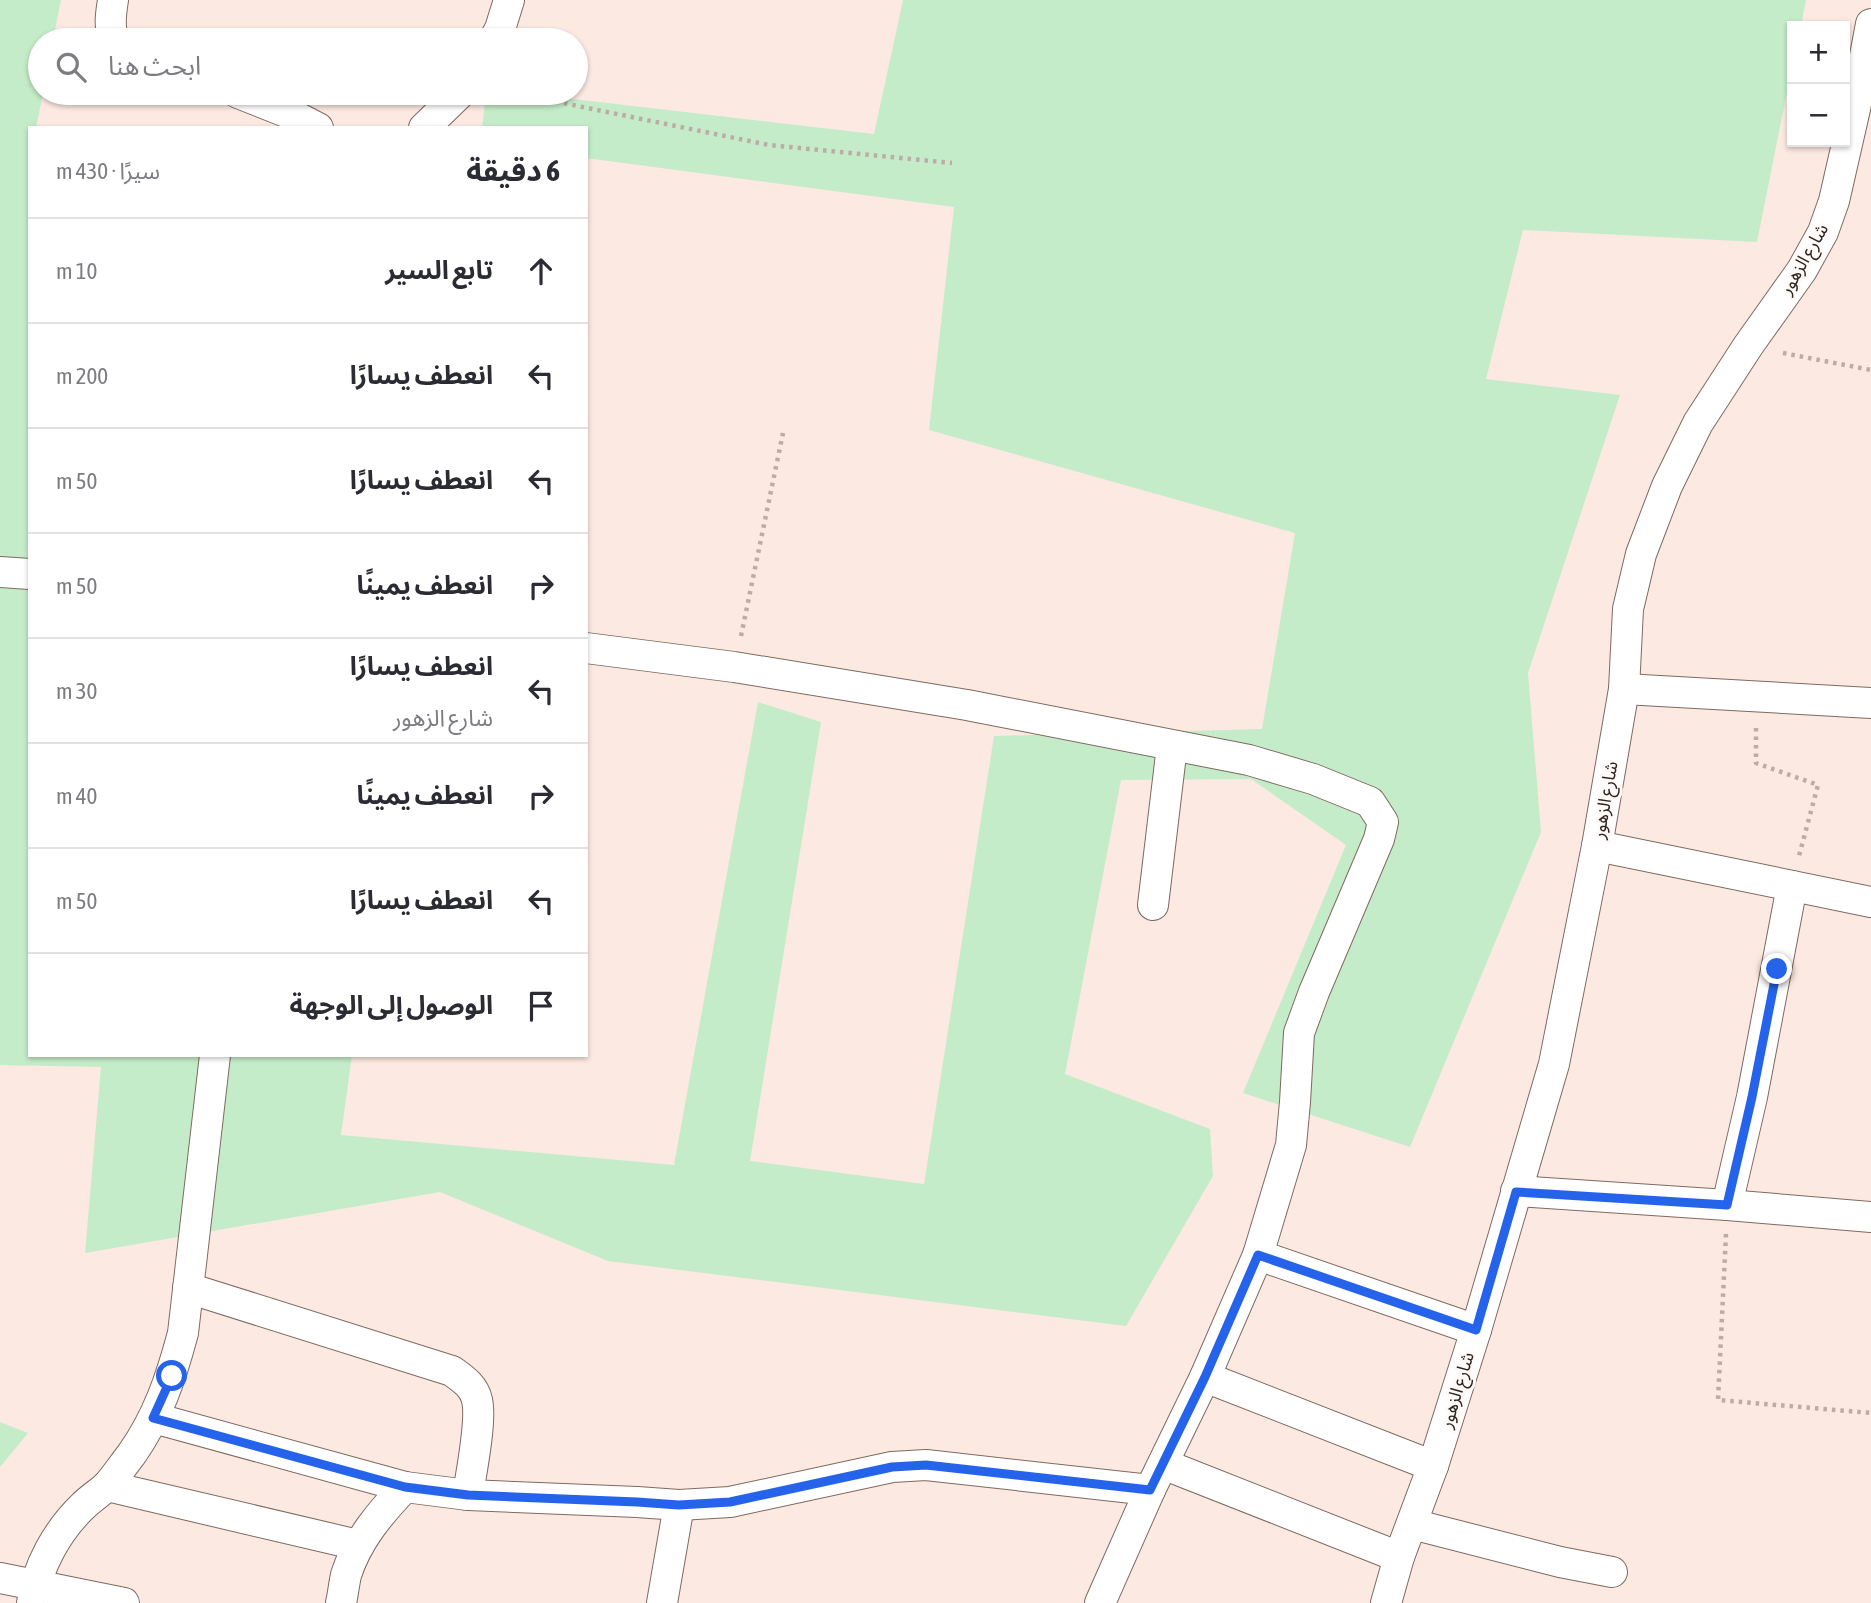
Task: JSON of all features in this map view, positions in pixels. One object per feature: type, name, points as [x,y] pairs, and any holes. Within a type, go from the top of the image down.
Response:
[{"type":"street","points":[[111,28],[113,0]]},
{"type":"street","points":[[500,28],[509,0]]},
{"type":"street","name":"شارع الزهور","points":[[1385,1603],[1433,1466],[1476,1330],[1554,1065],[1597,846],[1624,688],[1628,609],[1641,554],[1667,486],[1698,423],[1802,270],[1823,232],[1837,188],[1856,109],[1871,24]]},
{"type":"street","points":[[267,105],[316,126]]},
{"type":"street","points":[[426,126],[448,105]]},
{"type":"street","points":[[0,572],[28,574]]},
{"type":"street","points":[[588,648],[734,667],[967,705],[1249,760],[1313,779],[1370,802],[1383,822],[1379,839],[1299,1033],[1291,1145],[1258,1255],[1205,1377],[1156,1477],[1107,1601]]},
{"type":"street","points":[[1624,688],[1871,703]]},
{"type":"street","points":[[1153,905],[1172,746]]},
{"type":"street","points":[[1597,846],[1871,902]]},
{"type":"street","points":[[1727,1205],[1752,1097],[1792,886]]},
{"type":"street","points":[[33,1594],[46,1557],[62,1530],[83,1506],[107,1486],[132,1453],[153,1418],[172,1376],[183,1333],[215,1057]]},
{"type":"street","points":[[1516,1192],[1871,1217]]},
{"type":"street","points":[[1258,1255],[1476,1330]]},
{"type":"street","points":[[188,1288],[452,1371],[468,1381],[477,1398],[478,1416],[468,1495]]},
{"type":"street","points":[[1205,1377],[1433,1466]]},
{"type":"street","points":[[153,1418],[405,1487],[468,1495],[679,1505],[730,1502],[910,1465],[1156,1477],[1399,1557]]},
{"type":"street","points":[[107,1486],[358,1545]]},
{"type":"street","points":[[341,1603],[346,1575],[358,1545],[379,1514],[405,1487]]},
{"type":"street","points":[[662,1603],[679,1505]]},
{"type":"street","points":[[1412,1524],[1560,1562],[1612,1572]]},
{"type":"street","points":[[0,1578],[33,1594],[124,1603]]},
{"type":"path","points":[[573,105],[769,145],[952,163]]},
{"type":"path","points":[[1748,346],[1871,370]]},
{"type":"path","points":[[734,667],[783,433]]},
{"type":"path","points":[[1756,695],[1756,763],[1818,785],[1792,886]]},
{"type":"path","points":[[1727,1205],[1718,1400],[1871,1413]]},
{"type":"green space","points":[[0,0],[61,0],[55,28],[28,28],[28,105],[41,105],[36,126],[28,126],[28,1057],[352,1057],[341,1135],[674,1165],[758,702],[821,722],[750,1161],[924,1184],[994,736],[1262,729],[1295,533],[929,430],[954,207],[588,158],[588,126],[482,126],[485,105],[588,105],[588,101],[874,134],[903,0],[1806,0],[1802,21],[1787,21],[1787,92],[1757,242],[1523,230],[1486,379],[1620,395],[1528,673],[1541,832],[1410,1147],[1243,1093],[1346,845],[1251,779],[1121,780],[1065,1074],[1210,1129],[1213,1176],[1126,1326],[608,1261],[440,1192],[85,1253],[101,1067],[0,1065]]},
{"type":"green space","points":[[0,1422],[28,1433],[0,1467]]},
{"type":"route","points":[[172,1376],[153,1418],[405,1487],[468,1495],[679,1505],[730,1502],[910,1465],[1150,1490],[1205,1377],[1258,1255],[1476,1330],[1516,1192],[1727,1205],[1777,969]]}]
